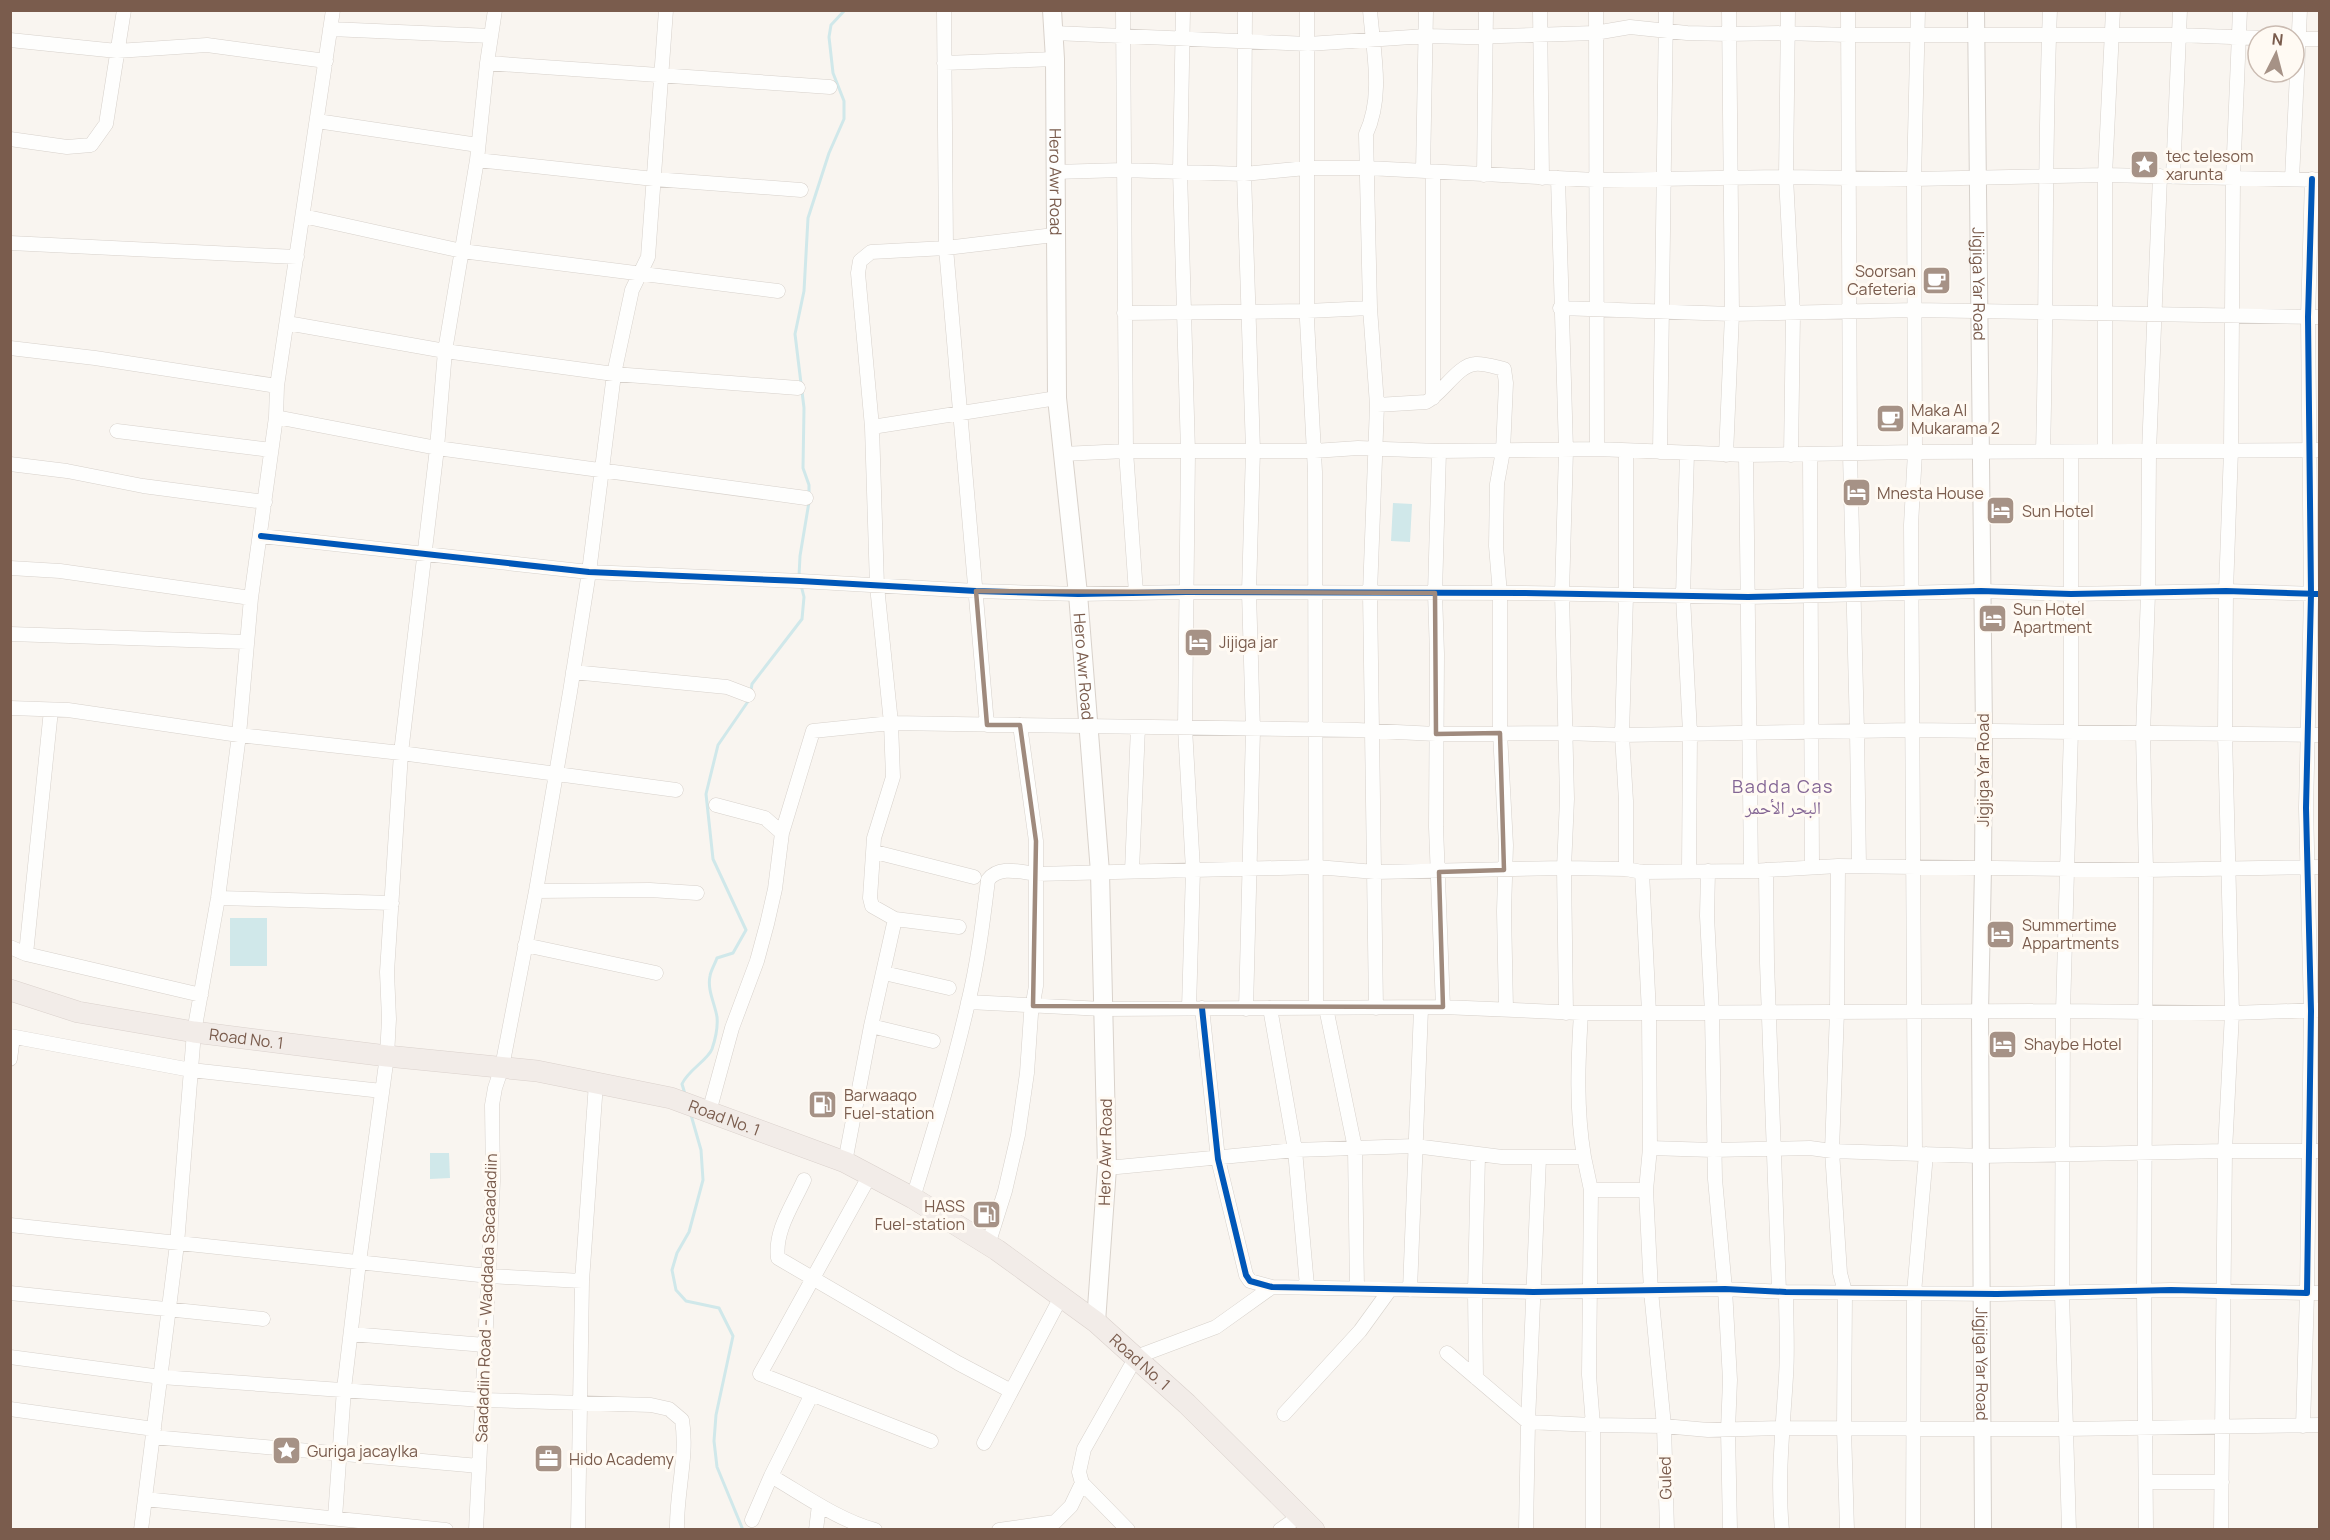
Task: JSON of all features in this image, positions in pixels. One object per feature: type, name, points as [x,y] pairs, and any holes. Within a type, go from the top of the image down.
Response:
[{"type":"highway","name":"Road No. 1","points":[[10,990],[78,1012],[194,1032],[387,1056],[537,1071],[671,1098],[845,1162],[914,1198],[988,1245],[1096,1323],[1187,1404],[1307,1523]]},
{"type":"main road","name":"Hero Awr Road","points":[[1052,10],[1055,59],[1054,235],[1057,398],[1078,594],[1100,872],[1107,1168],[1096,1323]]},
{"type":"street","points":[[10,139],[67,147],[91,145],[106,124],[124,10]]},
{"type":"street","points":[[141,1530],[177,1244],[194,1032],[218,898],[239,735],[251,598],[276,417],[277,386],[333,10]]},
{"type":"street","points":[[334,1518],[344,1389],[387,1056],[389,1019],[387,972],[401,753],[437,448],[445,351],[477,160],[495,10]]},
{"type":"street","name":"Saadadiin Road - Waddada Sacaadadiin","points":[[476,1530],[493,1181],[492,1105],[502,1067],[536,891],[573,672],[589,572],[614,374],[632,290],[648,257],[666,10]]},
{"type":"street","points":[[944,10],[946,248],[987,725]]},
{"type":"street","points":[[1123,10],[1126,451],[1136,593]]},
{"type":"street","points":[[1183,10],[1180,171],[1188,452],[1185,728],[1193,870],[1196,1008],[1218,1158],[1246,1275],[1250,1281],[1272,1287],[1307,1286],[1389,1291],[1475,1292],[1651,1291],[1725,1288],[1981,1294],[2144,1291],[2313,1293]]},
{"type":"street","points":[[1245,10],[1244,174],[1252,450],[1249,592],[1253,730],[1246,1009]]},
{"type":"street","points":[[1307,10],[1307,312],[1314,451],[1314,730],[1321,1008],[1355,1148],[1357,1289]]},
{"type":"street","points":[[1370,10],[1376,62],[1376,104],[1372,122],[1366,134],[1370,308],[1377,405],[1370,593],[1376,1008]]},
{"type":"street","points":[[1426,10],[1433,399]]},
{"type":"street","points":[[1484,175],[1488,37],[1486,10]]},
{"type":"street","points":[[1540,10],[1542,178]]},
{"type":"street","points":[[1596,10],[1597,449]]},
{"type":"street","points":[[1660,452],[1666,10]]},
{"type":"street","points":[[1726,455],[1732,314],[1729,10]]},
{"type":"street","points":[[1788,10],[1786,177],[1793,314],[1791,455]]},
{"type":"street","points":[[1848,10],[1850,454],[1858,866]]},
{"type":"street","points":[[1913,1530],[1914,1293],[1921,1154],[1915,1012],[1911,525],[1915,452],[1914,179],[1918,10]]},
{"type":"street","name":"Jigjiga Yar Road","points":[[1976,10],[1979,452],[1984,731],[1980,1012],[1983,1530]]},
{"type":"street","points":[[2043,451],[2047,311],[2045,176],[2050,10]]},
{"type":"street","points":[[2105,451],[2105,176],[2113,10]]},
{"type":"street","points":[[2146,1530],[2144,734],[2148,594],[2148,452],[2155,312],[2180,10]]},
{"type":"street","points":[[2221,1530],[2225,1151],[2232,1013],[2225,734],[2226,591],[2231,450],[2233,178],[2240,10]]},
{"type":"street","points":[[1054,33],[1122,34],[1308,44],[1426,36],[1488,37],[1595,33],[1630,27],[1729,34],[1918,33],[2246,37]]},
{"type":"street","points":[[330,29],[491,36]]},
{"type":"street","points":[[10,40],[117,51],[207,45],[326,61]]},
{"type":"street","points":[[944,63],[1055,59]]},
{"type":"street","points":[[487,63],[830,87]]},
{"type":"street","points":[[2292,179],[2295,84]]},
{"type":"street","points":[[317,121],[478,145]]},
{"type":"street","points":[[477,160],[654,179],[801,190]]},
{"type":"street","points":[[1054,172],[1123,170],[1244,174],[1306,168],[1368,168],[1595,180],[1786,177],[1914,179],[2045,176],[2316,179],[2314,735],[2306,808],[2313,867],[2315,1011],[2313,1293],[2303,1426]]},
{"type":"street","points":[[1558,178],[1560,308],[1566,450],[1562,594],[1568,799],[1564,868],[1566,1013]]},
{"type":"street","points":[[303,216],[462,251],[778,291]]},
{"type":"street","points":[[960,927],[895,918],[872,906],[870,898],[875,852],[874,838],[893,777],[891,723],[877,586],[872,428],[858,273],[860,261],[871,252],[946,248],[1054,235]]},
{"type":"street","points":[[10,243],[297,257]]},
{"type":"street","points":[[1124,313],[1307,312],[1370,308]]},
{"type":"street","points":[[1560,308],[1732,314],[1915,310],[2155,312],[2314,317]]},
{"type":"street","points":[[286,323],[445,351],[614,374],[798,388]]},
{"type":"street","points":[[10,348],[95,358],[277,386]]},
{"type":"street","points":[[1377,405],[1426,402],[1433,399],[1461,371],[1474,364],[1504,369],[1506,383],[1503,451],[1497,484],[1496,536],[1500,594],[1500,733],[1506,846],[1504,870],[1506,1009]]},
{"type":"street","points":[[872,428],[1057,398]]},
{"type":"street","points":[[276,417],[437,448],[806,498]]},
{"type":"street","points":[[117,431],[272,450]]},
{"type":"street","points":[[1062,454],[1126,451],[1376,449],[1503,451],[1597,449],[1726,455],[2314,450]]},
{"type":"street","points":[[1438,451],[1435,593],[1436,827],[1440,872],[1443,1007]]},
{"type":"street","points":[[1626,451],[1626,596],[1622,735],[1626,801],[1626,869]]},
{"type":"street","points":[[2069,1530],[2062,1294],[2063,1011],[2071,731],[2072,452]]},
{"type":"street","points":[[1687,453],[1683,596],[1690,733],[1689,871]]},
{"type":"street","points":[[1810,454],[1812,866]]},
{"type":"street","points":[[1746,455],[1752,871]]},
{"type":"street","points":[[10,464],[67,471],[143,486],[265,502]]},
{"type":"street","points":[[261,536],[589,572],[1078,594],[1315,592],[1748,597],[1981,591],[2148,594],[2226,591],[2315,594]]},
{"type":"street","points":[[10,568],[60,571],[251,598]]},
{"type":"street","points":[[10,634],[247,642]]},
{"type":"street","points":[[573,672],[727,687],[748,695]]},
{"type":"street","points":[[10,708],[68,710],[239,735],[401,753],[676,789]]},
{"type":"street","points":[[26,954],[51,710]]},
{"type":"street","points":[[709,1112],[732,1028],[757,961],[775,889],[782,833],[813,731],[891,723],[1436,734],[1622,735],[1912,730],[2314,735]]},
{"type":"street","points":[[988,1245],[1005,1191],[1018,1135],[1036,986],[1036,842],[1020,725]]},
{"type":"street","points":[[1132,872],[1138,727]]},
{"type":"street","points":[[716,805],[765,818],[782,833]]},
{"type":"street","points":[[875,852],[974,877]]},
{"type":"street","points":[[914,1198],[941,1107],[968,1002],[981,934],[988,880],[999,870],[1036,874],[1317,867],[1375,872],[1564,868],[1626,869],[1642,872],[1752,871],[1812,866],[2146,870],[2313,867]]},
{"type":"street","points":[[1838,866],[1837,1011],[1832,1151],[1840,1273],[1845,1292],[1844,1429],[1847,1530]]},
{"type":"street","points":[[1766,870],[1773,1148],[1786,1374],[1782,1428],[1782,1530]]},
{"type":"street","points":[[1708,871],[1707,916],[1712,1014],[1713,1150],[1730,1380],[1728,1430],[1730,1530]]},
{"type":"street","name":"Guled","points":[[1642,872],[1649,1013],[1650,1148],[1647,1190],[1651,1291],[1664,1426],[1666,1530]]},
{"type":"street","points":[[536,891],[650,890],[697,893]]},
{"type":"street","points":[[218,898],[392,903]]},
{"type":"street","points":[[845,1162],[871,1026],[895,918]]},
{"type":"street","points":[[525,945],[656,973]]},
{"type":"street","points":[[10,947],[26,954],[201,995]]},
{"type":"street","points":[[884,973],[949,988]]},
{"type":"street","points":[[968,1002],[1102,1009],[1421,1009],[1443,1007],[1566,1013],[1712,1014],[1837,1011],[2232,1013],[2315,1011]]},
{"type":"street","points":[[1270,1008],[1294,1150],[1307,1286]]},
{"type":"street","points":[[1410,1290],[1421,1009]]},
{"type":"street","points":[[1581,1013],[1578,1114],[1591,1190],[1589,1375],[1593,1425],[1593,1530]]},
{"type":"street","points":[[871,1026],[933,1041]]},
{"type":"street","points":[[10,1059],[12,1036],[191,1070],[382,1091]]},
{"type":"street","points":[[578,1530],[582,1281],[596,1083]]},
{"type":"street","points":[[1107,1168],[1294,1150],[1415,1146],[1478,1155],[1539,1158],[1584,1156]]},
{"type":"street","points":[[1650,1148],[1713,1150],[1810,1148],[1832,1151],[1981,1156],[2314,1151]]},
{"type":"street","points":[[1476,1378],[1478,1155]]},
{"type":"street","points":[[1526,1530],[1539,1158]]},
{"type":"street","points":[[870,1175],[760,1374],[931,1441]]},
{"type":"street","points":[[804,1180],[779,1234],[776,1248],[778,1258],[958,1364],[1011,1391]]},
{"type":"street","points":[[1591,1190],[1647,1190]]},
{"type":"street","points":[[10,1225],[489,1276],[582,1281]]},
{"type":"street","points":[[1128,1530],[1082,1483],[1079,1472],[1084,1449],[1136,1357],[1216,1327],[1272,1287]]},
{"type":"street","points":[[1284,1414],[1360,1331],[1389,1291]]},
{"type":"street","points":[[10,1293],[263,1319]]},
{"type":"street","points":[[984,1443],[1061,1297]]},
{"type":"street","points":[[351,1334],[485,1345]]},
{"type":"street","points":[[1447,1353],[1528,1422],[1728,1430],[1782,1428],[2065,1429],[2319,1425]]},
{"type":"street","points":[[10,1357],[161,1377],[482,1400],[651,1406],[669,1409],[682,1420],[686,1441],[676,1507],[677,1530]]},
{"type":"street","points":[[752,1520],[812,1394]]},
{"type":"street","points":[[10,1409],[154,1433],[478,1466]]},
{"type":"street","points":[[771,1476],[819,1505],[860,1526],[875,1530]]},
{"type":"street","points":[[2146,1482],[2222,1482]]},
{"type":"street","points":[[1002,1529],[1056,1526],[1071,1506],[1082,1483]]},
{"type":"street","points":[[145,1499],[446,1530]]},
{"type":"street","points":[[816,1530],[819,1505]]},
{"type":"street","points":[[1280,1530],[1307,1523]]},
{"type":"highlighted area","points":[[976,591],[1435,593],[1436,734],[1500,733],[1504,870],[1439,872],[1443,1007],[1033,1006],[1036,841],[1020,725],[987,725]]},
{"type":"water","points":[[1393,503],[1412,504],[1410,542],[1391,541]]},
{"type":"water","points":[[230,918],[267,918],[267,966],[230,966]]},
{"type":"water","points":[[430,1153],[449,1153],[450,1178],[430,1179]]},
{"type":"waterway","points":[[809,496],[809,485],[803,468],[804,408],[795,334],[804,291],[808,218],[829,153],[844,119],[844,101],[833,73],[829,37],[831,25],[845,10]]},
{"type":"waterway","points":[[799,576],[809,502]]},
{"type":"waterway","points":[[751,690],[752,684],[802,619],[804,597],[801,585]]},
{"type":"waterway","points":[[685,1094],[682,1084],[710,1053],[715,1038],[717,1017],[709,981],[711,972],[717,958],[733,953],[746,930],[713,859],[706,794],[718,745],[749,700]]},
{"type":"waterway","points":[[691,1115],[701,1150],[703,1180],[689,1232],[677,1253],[672,1270],[676,1290],[686,1301],[719,1308],[733,1336],[716,1415],[714,1441],[717,1467],[743,1530]]},
{"type":"cycle path","points":[[1202,1008],[1218,1159],[1246,1275],[1250,1281],[1272,1287],[1533,1292],[1725,1289],[1786,1292],[1997,1294],[2171,1290],[2307,1293],[2311,1011],[2306,808],[2311,594],[2308,317],[2312,179]]},
{"type":"cycle path","points":[[261,536],[589,572],[1078,594],[1525,593],[1748,597],[1981,591],[2071,594],[2226,591],[2320,594]]},
{"type":"place","name":"tec telesom xarunta","points":[[2145,165]]},
{"type":"place","name":"Soorsan Cafeteria","points":[[1937,280]]},
{"type":"place","name":"Maka Al Mukarama 2","points":[[1890,419]]},
{"type":"place","name":"Mnesta House","points":[[1856,493]]},
{"type":"place","name":"Sun Hotel","points":[[2001,511]]},
{"type":"place","name":"Sun Hotel Apartment","points":[[1992,618]]},
{"type":"place","name":"Jijiga jar","points":[[1198,642]]},
{"type":"place","name":"Summertime Appartments","points":[[2001,934]]},
{"type":"place","name":"Shaybe Hotel","points":[[2003,1044]]},
{"type":"place","name":"Barwaaqo Fuel-station","points":[[823,1104]]},
{"type":"place","name":"HASS Fuel-station","points":[[986,1215]]},
{"type":"place","name":"Guriga jacaylka","points":[[286,1451]]},
{"type":"place","name":"Hido Academy","points":[[548,1459]]},
{"type":"district","name":"Badda Cas البحر الأحمر","points":[[1783,797]]}]
